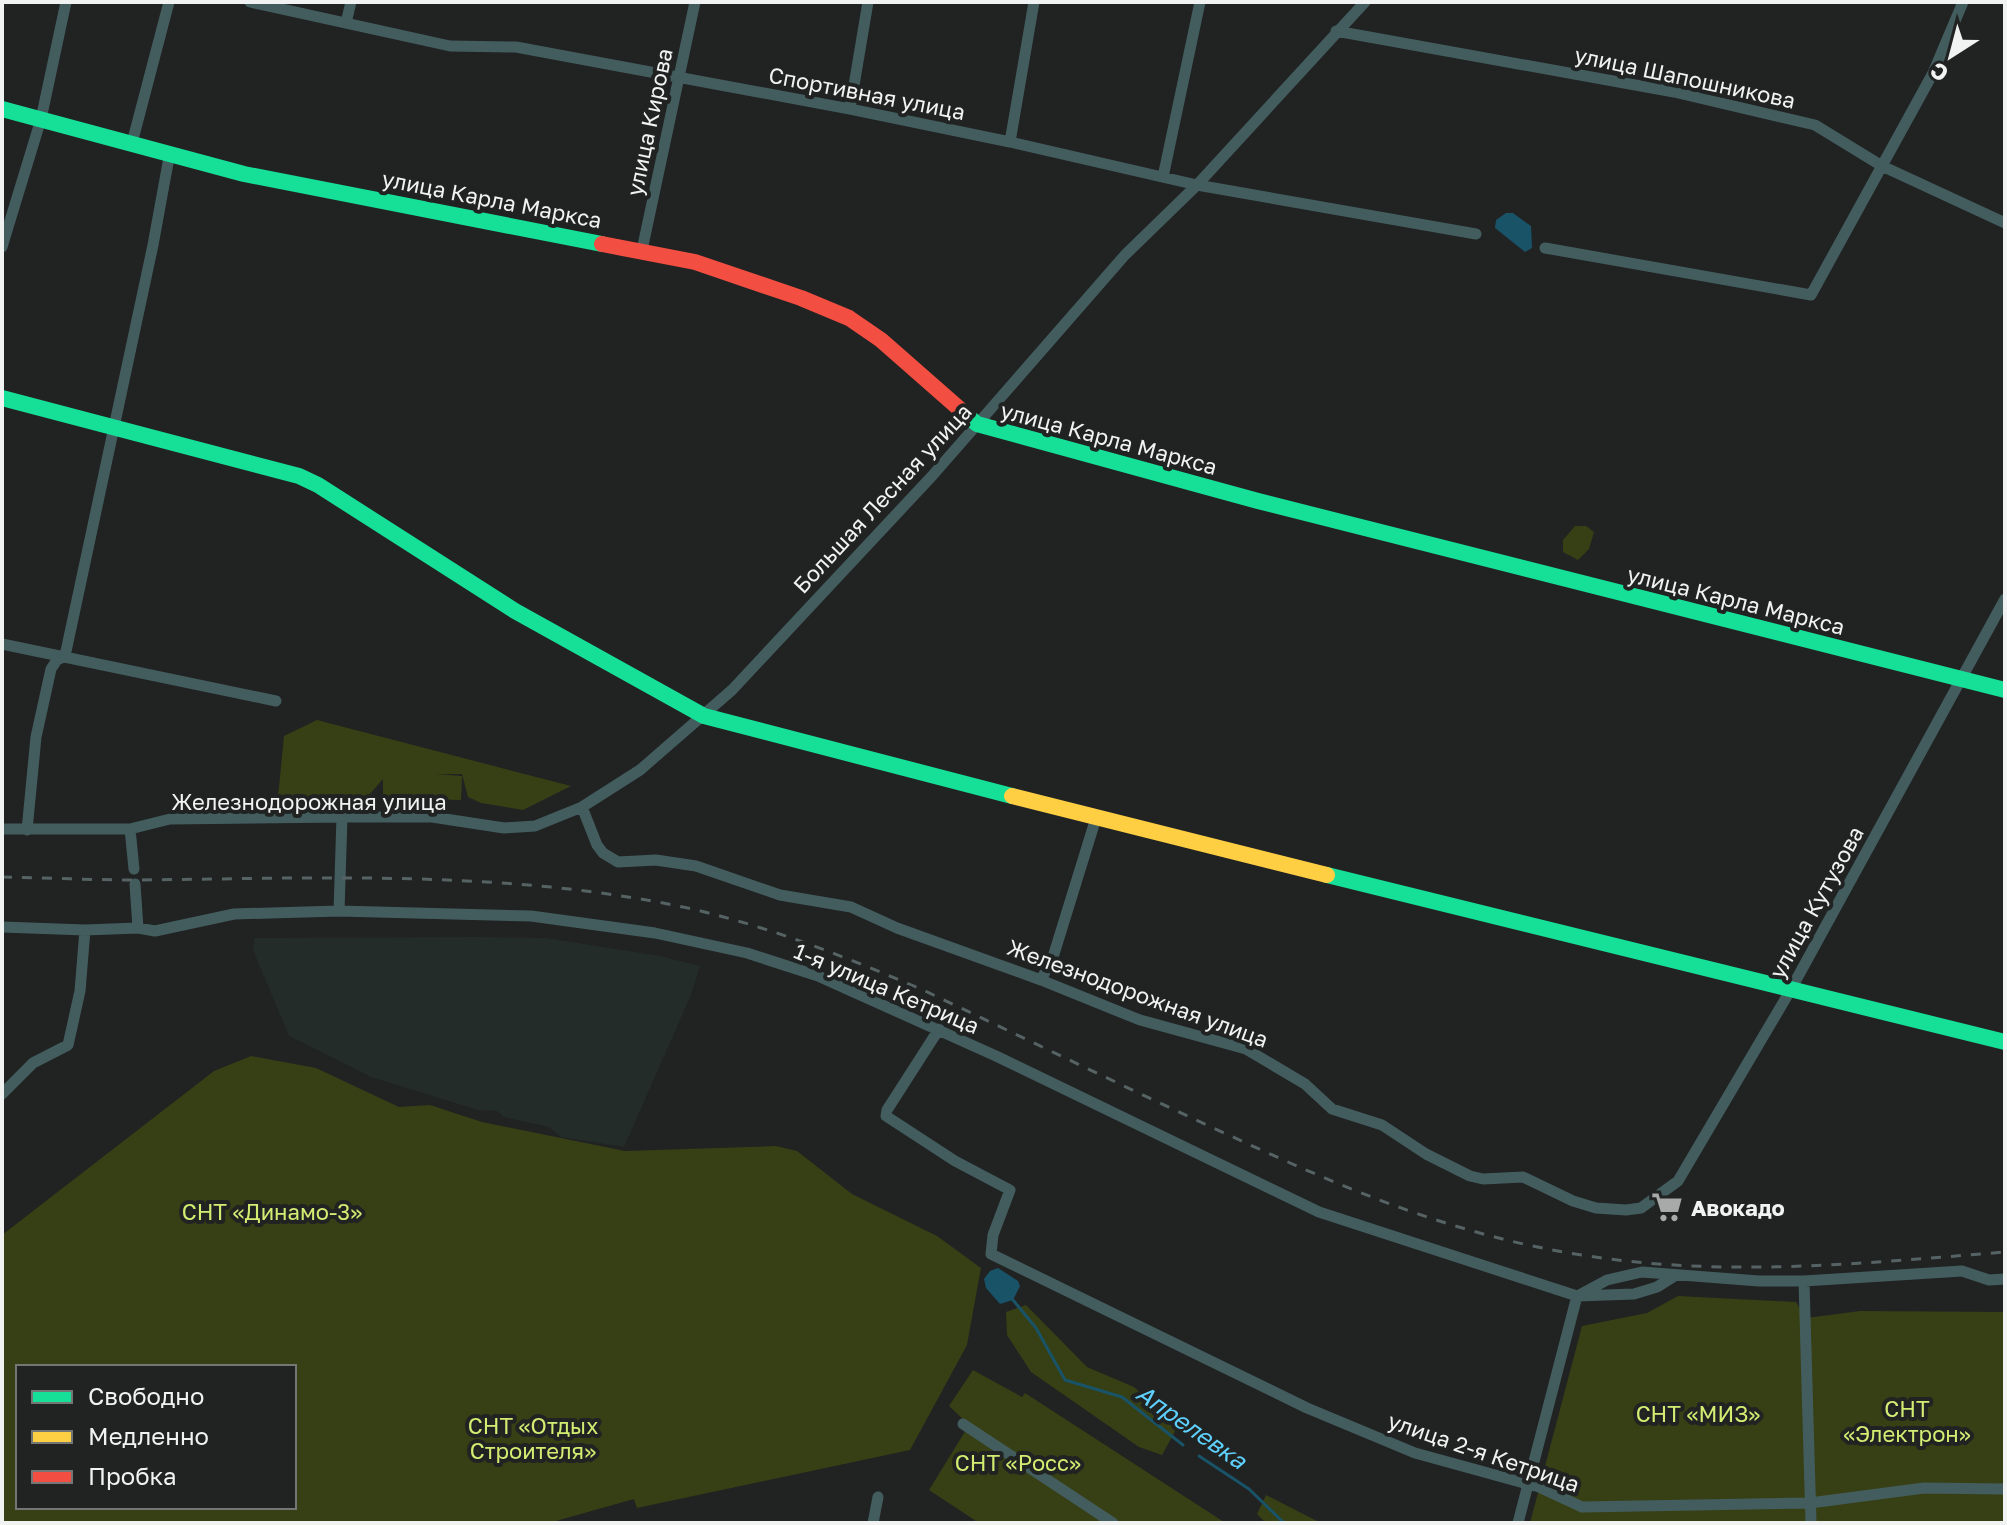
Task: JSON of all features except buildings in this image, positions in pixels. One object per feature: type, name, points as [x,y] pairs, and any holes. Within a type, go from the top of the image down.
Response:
[{"type":"street","points":[[2,247],[41,119],[66,2]]},
{"type":"street","points":[[132,143],[169,2]]},
{"type":"street","name":"Спортивная улица","points":[[250,2],[450,46],[516,47],[850,109],[1197,185],[1476,234]]},
{"type":"street","points":[[346,23],[351,2]]},
{"type":"street","name":"улица Кирова","points":[[642,250],[695,2]]},
{"type":"street","points":[[850,109],[868,2]]},
{"type":"street","points":[[1010,142],[1034,2]]},
{"type":"street","points":[[1163,177],[1200,2]]},
{"type":"street","name":"Большая Лесная улица","points":[[566,814],[640,770],[704,716],[977,424],[1125,255],[1197,185],[1365,2]]},
{"type":"street","points":[[1545,248],[1811,295],[1933,73],[1963,2]]},
{"type":"street","name":"улица Шапошникова","points":[[1336,31],[1674,92],[1815,125],[1882,166],[2005,223]]},
{"type":"street","name":"улица Карла Маркса","points":[[2,109],[244,174],[695,262],[849,318],[881,340],[977,424],[1258,501],[2005,690]]},
{"type":"street","points":[[65,656],[170,152]]},
{"type":"street","points":[[2,398],[299,476],[318,485],[515,611],[704,716],[1096,818],[2005,1042]]},
{"type":"street","name":"улица Кутузова","points":[[1641,1208],[1678,1181],[1790,991],[2005,599]]},
{"type":"street","points":[[2,644],[276,701]]},
{"type":"street","points":[[27,830],[36,737],[51,669],[57,660],[65,656]]},
{"type":"street","name":"Железнодорожная улица","points":[[582,807],[597,845],[603,853],[618,862],[656,860],[696,866],[780,895],[851,907],[897,928],[1140,1020],[1246,1049],[1305,1084],[1332,1109],[1382,1125],[1426,1154],[1470,1176],[1483,1179],[1523,1177],[1573,1201],[1596,1208],[1641,1208]]},
{"type":"street","name":"Железнодорожная улица","points":[[2,829],[130,829],[170,819],[342,817],[432,817],[504,828],[535,826],[566,814]]},
{"type":"street","points":[[339,911],[342,817]]},
{"type":"street","points":[[1041,980],[1053,957],[1096,818]]},
{"type":"street","points":[[130,829],[134,869]]},
{"type":"street","points":[[135,884],[138,928]]},
{"type":"street","name":"1-я улица Кетрица","points":[[2,927],[138,928],[155,931],[234,914],[339,911],[531,916],[655,933],[747,953],[818,976],[939,1029],[1319,1212],[1577,1296]]},
{"type":"street","points":[[2,1094],[33,1063],[68,1045],[80,991],[85,930]]},
{"type":"street","name":"улица 2-я Кетрица","points":[[939,1029],[886,1116],[955,1161],[1010,1190],[993,1235],[991,1254],[1307,1408],[1415,1453],[1539,1487],[1582,1507],[1810,1503],[1924,1488],[2005,1489]]},
{"type":"street","points":[[1518,1523],[1577,1296],[1607,1280],[1642,1272],[1759,1281],[1804,1281],[1962,1271],[1989,1280],[2005,1279]]},
{"type":"street","points":[[1577,1296],[1634,1294],[1657,1287],[1676,1275]]},
{"type":"street","points":[[1804,1281],[1811,1523]]},
{"type":"street","points":[[963,1424],[1113,1523]]},
{"type":"street","points":[[873,1523],[878,1497]]},
{"type":"shaded area","points":[[254,938],[546,938],[660,956],[700,966],[691,995],[624,1147],[561,1137],[549,1127],[504,1117],[497,1111],[478,1110],[371,1077],[289,1036],[253,950]]},
{"type":"green space","points":[[1575,526],[1586,526],[1594,532],[1589,549],[1578,560],[1563,552],[1563,540]]},
{"type":"green space","points":[[317,720],[571,786],[523,810],[481,803],[468,797],[462,774],[436,774],[462,776],[461,800],[383,798],[383,779],[362,803],[277,807],[284,736]]},
{"type":"green space","name":"СНТ «Динамо-3»","points":[[251,1056],[316,1068],[399,1107],[430,1105],[482,1122],[625,1151],[776,1146],[797,1151],[852,1194],[937,1236],[981,1268],[967,1345],[910,1450],[637,1508],[634,1499],[549,1523],[2,1523],[2,1235],[214,1071]]},
{"type":"green space","points":[[1678,1296],[1796,1302],[1806,1318],[1860,1311],[2005,1312],[2005,1523],[1530,1523],[1582,1326],[1647,1313]]},
{"type":"green space","points":[[1026,1305],[1087,1367],[1134,1387],[1178,1426],[1162,1455],[1139,1447],[1031,1372],[1007,1335],[1006,1312]]},
{"type":"green space","name":"СНТ «Росс»","points":[[973,1370],[1022,1397],[1025,1393],[1224,1522],[979,1523],[929,1490],[969,1425],[949,1406]]},
{"type":"green space","points":[[1266,1495],[1321,1523],[1266,1523],[1257,1514]]},
{"type":"water","points":[[1506,213],[1513,213],[1531,226],[1532,248],[1525,252],[1495,228],[1496,220]]},
{"type":"water","points":[[998,1268],[1018,1281],[1020,1286],[1013,1300],[1000,1304],[986,1288],[984,1279],[990,1271]]},
{"type":"waterway","name":"Апрелевка","points":[[1013,1300],[1036,1328],[1065,1380],[1122,1397],[1183,1445]]},
{"type":"waterway","name":"Апрелевка","points":[[1199,1456],[1249,1489],[1284,1523]]},
{"type":"railway","points":[[2,877],[413,879],[549,887],[683,907],[775,932],[865,966],[923,990],[1302,1168],[1396,1206],[1492,1236],[1595,1257],[1698,1266],[1800,1266],[2005,1252]]},
{"type":"traffic: fast","points":[[2,109],[244,174],[602,244]]},
{"type":"traffic: fast","points":[[2,398],[299,476],[318,485],[515,611],[704,716],[1012,796]]},
{"type":"traffic: fast","points":[[963,412],[977,424],[1258,501],[2005,690]]},
{"type":"traffic: fast","points":[[1327,875],[2005,1042]]},
{"type":"traffic: slow","points":[[1012,796],[1327,875]]},
{"type":"traffic: jam","points":[[602,244],[695,262],[849,318],[881,340],[963,412]]},
{"type":"place","name":"Авокадо","points":[[1667,1207]]},
{"type":"park label","name":"СНТ «МИЗ»","points":[[1698,1413]]},
{"type":"park label","name":"СНТ «Электрон»","points":[[1907,1420]]},
{"type":"park label","name":"СНТ «Отдых Строителя»","points":[[533,1438]]}]
